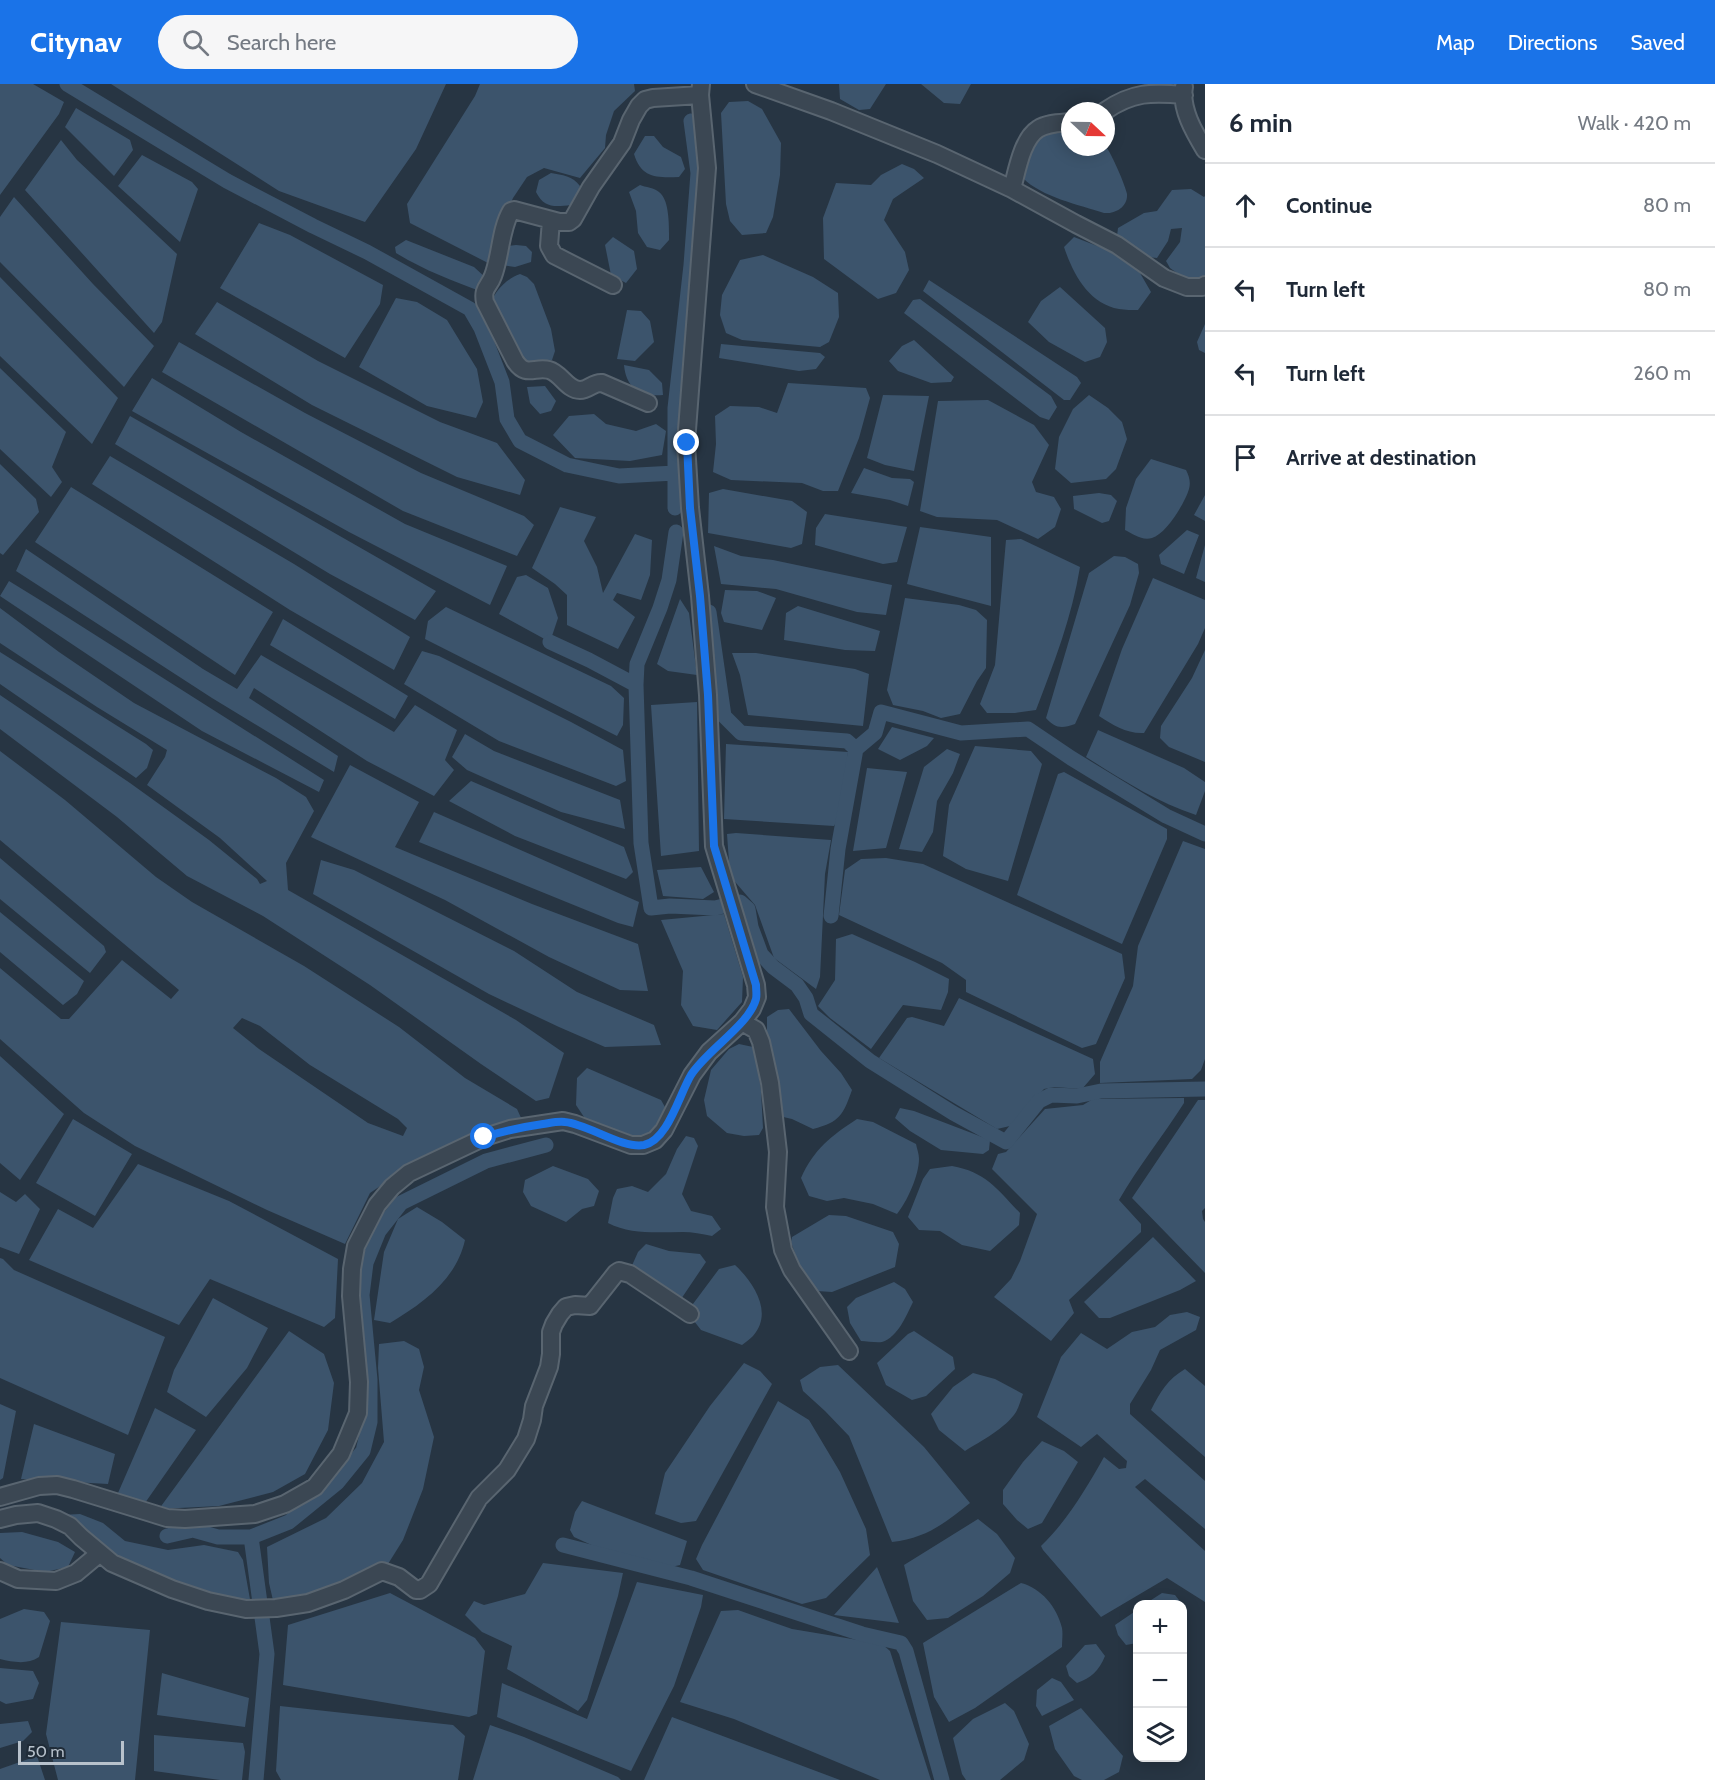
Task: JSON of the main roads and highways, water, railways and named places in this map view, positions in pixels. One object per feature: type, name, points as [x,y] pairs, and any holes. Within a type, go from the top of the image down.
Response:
[{"type":"water","points":[[0,84],[33,84],[64,102],[59,114],[0,195]]},
{"type":"water","points":[[111,84],[446,84],[416,149],[365,222],[279,191]]},
{"type":"water","points":[[480,84],[634,84],[635,91],[614,111],[606,135],[605,148],[580,178],[544,168],[527,177],[513,198],[499,228],[488,263],[410,223],[407,204],[475,96]]},
{"type":"water","points":[[839,84],[886,84],[870,109],[859,110],[840,99]]},
{"type":"water","points":[[921,84],[971,84],[960,104],[944,103]]},
{"type":"water","points":[[748,101],[762,109],[781,143],[780,175],[773,217],[766,233],[742,235],[730,221],[726,204],[721,113],[729,102]]},
{"type":"water","points":[[76,108],[130,140],[133,150],[114,176],[65,127]]},
{"type":"water","points":[[1061,129],[1061,156],[1111,156],[1127,194],[1123,206],[1112,212],[1104,213],[1050,195],[1031,185],[1023,178],[1024,164],[1039,134]]},
{"type":"water","points":[[645,136],[654,136],[663,147],[681,157],[685,169],[679,177],[651,175],[641,168],[634,154]]},
{"type":"water","points":[[61,140],[77,160],[177,254],[162,322],[154,333],[25,190]]},
{"type":"water","points":[[142,155],[192,182],[198,189],[180,242],[118,186]]},
{"type":"water","points":[[902,164],[914,169],[924,178],[893,199],[884,220],[905,252],[909,270],[896,293],[878,299],[824,259],[823,218],[836,183],[871,185],[881,175]]},
{"type":"water","points":[[551,173],[571,178],[580,186],[571,205],[546,204],[539,197],[536,192],[539,180]]},
{"type":"water","points":[[640,185],[657,191],[665,201],[669,240],[660,250],[647,247],[638,233],[636,211],[629,192]]},
{"type":"water","points":[[1191,189],[1205,196],[1205,278],[1188,281],[1170,268],[1166,261],[1180,242],[1182,228],[1171,229],[1168,241],[1157,258],[1147,257],[1117,236],[1118,228],[1144,213],[1157,211],[1172,190]]},
{"type":"water","points":[[14,197],[93,284],[154,346],[124,387],[0,262],[0,217]]},
{"type":"water","points":[[259,223],[290,235],[383,285],[380,304],[345,358],[220,288]]},
{"type":"water","points":[[613,237],[634,251],[637,269],[626,283],[611,275],[605,245]]},
{"type":"water","points":[[1074,237],[1105,249],[1140,273],[1151,292],[1138,310],[1108,306],[1091,294],[1077,277],[1064,247]]},
{"type":"water","points":[[406,240],[474,267],[486,278],[483,292],[438,275],[396,253],[395,247]]},
{"type":"water","points":[[507,246],[526,246],[532,252],[531,262],[515,267],[502,265]]},
{"type":"water","points":[[763,255],[813,277],[838,293],[839,317],[829,342],[820,347],[742,340],[726,333],[720,315],[722,295],[740,260]]},
{"type":"water","points":[[520,274],[534,284],[551,329],[555,351],[552,360],[539,367],[526,366],[490,304],[502,286]]},
{"type":"water","points":[[0,277],[118,398],[92,444],[0,356]]},
{"type":"water","points":[[929,280],[1077,377],[1081,383],[1070,400],[1064,400],[923,291]]},
{"type":"water","points":[[1060,287],[1105,328],[1107,342],[1100,357],[1085,362],[1049,342],[1028,322],[1041,301]]},
{"type":"water","points":[[396,298],[417,302],[447,320],[477,369],[483,402],[476,418],[427,406],[359,367]]},
{"type":"water","points":[[920,299],[1051,396],[1057,407],[1049,420],[1040,417],[904,313],[913,300]]},
{"type":"water","points":[[217,302],[318,361],[440,422],[497,443],[525,480],[520,495],[457,477],[312,405],[195,334]]},
{"type":"water","points":[[627,310],[641,311],[650,321],[654,342],[635,361],[617,359]]},
{"type":"water","points":[[1205,324],[1205,353],[1199,350],[1197,342]]},
{"type":"water","points":[[914,340],[954,377],[951,382],[931,383],[898,371],[889,361],[902,346]]},
{"type":"water","points":[[179,342],[305,413],[421,473],[524,516],[534,525],[517,556],[403,511],[162,372]]},
{"type":"water","points":[[721,344],[820,353],[825,357],[816,369],[799,371],[719,358]]},
{"type":"water","points":[[624,365],[649,370],[662,383],[663,395],[647,394],[636,389],[628,380]]},
{"type":"water","points":[[0,368],[66,432],[52,467],[62,482],[51,497],[0,449]]},
{"type":"water","points":[[152,378],[241,432],[405,524],[507,566],[490,605],[349,532],[132,411]]},
{"type":"water","points":[[788,383],[866,388],[870,398],[859,438],[838,491],[823,491],[802,483],[731,480],[713,472],[716,444],[715,416],[730,406],[759,407],[777,413]]},
{"type":"water","points":[[545,386],[556,401],[551,411],[540,414],[530,403],[527,387]]},
{"type":"water","points":[[883,395],[929,396],[914,471],[885,465],[867,458]]},
{"type":"water","points":[[1089,395],[1108,408],[1122,422],[1127,439],[1116,469],[1106,479],[1071,483],[1055,469],[1059,437],[1073,409]]},
{"type":"water","points":[[988,400],[1034,425],[1049,445],[1032,482],[1036,492],[1054,497],[1061,509],[1055,527],[1038,539],[997,520],[937,517],[920,511],[938,401]]},
{"type":"water","points":[[594,414],[606,424],[636,431],[656,424],[666,431],[662,455],[630,461],[575,458],[553,435],[569,416]]},
{"type":"water","points":[[130,416],[436,591],[415,620],[330,574],[115,444]]},
{"type":"water","points":[[110,456],[294,564],[410,637],[394,670],[290,610],[92,484]]},
{"type":"water","points":[[1151,459],[1186,470],[1190,484],[1184,502],[1169,524],[1157,535],[1145,539],[1125,530],[1126,508],[1136,479]]},
{"type":"water","points":[[0,464],[36,499],[39,512],[3,555],[0,553]]},
{"type":"water","points":[[864,468],[892,478],[910,479],[914,482],[908,506],[890,500],[851,493]]},
{"type":"water","points":[[71,487],[273,612],[235,675],[35,542]]},
{"type":"water","points":[[723,489],[792,501],[807,512],[802,544],[791,548],[708,533],[709,493]]},
{"type":"water","points":[[1099,493],[1111,495],[1117,501],[1109,521],[1102,523],[1074,509],[1073,496]]},
{"type":"water","points":[[1205,495],[1205,521],[1194,515]]},
{"type":"water","points":[[560,507],[596,517],[584,541],[597,567],[603,593],[635,534],[652,540],[650,575],[641,600],[617,593],[613,600],[635,617],[618,649],[567,625],[567,595],[532,568]]},
{"type":"water","points":[[825,514],[907,527],[897,562],[883,564],[815,545],[816,528]]},
{"type":"water","points":[[920,527],[991,537],[991,606],[907,584]]},
{"type":"water","points":[[1187,530],[1199,535],[1184,574],[1161,564],[1159,555]]},
{"type":"water","points":[[1021,539],[1080,567],[1077,586],[1062,640],[1036,710],[987,713],[980,704],[995,665],[1006,540]]},
{"type":"water","points":[[1205,545],[1205,582],[1196,578]]},
{"type":"water","points":[[714,546],[741,556],[773,560],[892,585],[886,615],[857,612],[776,589],[721,584]]},
{"type":"water","points":[[26,549],[203,669],[237,689],[261,655],[394,732],[415,705],[457,730],[445,760],[454,770],[434,796],[367,761],[254,688],[249,698],[338,756],[334,772],[212,698],[16,571]]},
{"type":"water","points":[[1114,556],[1125,557],[1138,564],[1139,573],[1130,605],[1075,724],[1066,727],[1055,726],[1046,718],[1089,573]]},
{"type":"water","points":[[526,575],[548,588],[558,618],[550,642],[499,614],[517,577]]},
{"type":"water","points":[[1153,578],[1205,600],[1205,628],[1198,644],[1144,733],[1138,733],[1120,728],[1099,716],[1122,649]]},
{"type":"water","points":[[9,581],[324,780],[319,792],[202,731],[0,596]]},
{"type":"water","points":[[725,590],[757,591],[776,598],[762,630],[724,622],[721,613]]},
{"type":"water","points":[[905,598],[959,605],[976,610],[987,620],[986,668],[960,714],[941,718],[923,711],[893,705],[887,690]]},
{"type":"water","points":[[680,599],[689,613],[697,675],[668,671],[657,664]]},
{"type":"water","points":[[798,606],[880,631],[875,651],[845,650],[784,640],[786,613]]},
{"type":"water","points":[[446,607],[611,686],[624,698],[623,725],[617,736],[425,639],[428,621]]},
{"type":"water","points":[[0,608],[134,703],[276,778],[306,797],[314,811],[286,863],[288,890],[516,1020],[564,1053],[549,1098],[536,1101],[370,985],[263,916],[187,876],[117,817],[0,729],[0,695],[130,783],[209,840],[257,879],[260,884],[267,881],[220,838],[147,785],[167,750],[0,643]]},
{"type":"water","points":[[283,619],[408,696],[395,719],[270,645]]},
{"type":"water","points":[[1205,650],[1205,762],[1169,747],[1160,738],[1161,726],[1192,678]]},
{"type":"water","points":[[422,651],[439,656],[623,750],[626,781],[616,786],[499,741],[404,684]]},
{"type":"water","points":[[0,652],[146,744],[153,750],[147,768],[136,778],[0,684]]},
{"type":"water","points":[[732,653],[756,653],[855,669],[869,674],[863,726],[748,715],[740,675]]},
{"type":"water","points":[[697,702],[699,851],[661,856],[651,705]]},
{"type":"water","points":[[892,727],[934,738],[927,746],[900,760],[878,749]]},
{"type":"water","points":[[1098,730],[1184,768],[1205,782],[1205,791],[1196,815],[1153,797],[1086,757]]},
{"type":"water","points":[[465,734],[494,751],[620,800],[625,829],[561,812],[467,770],[452,757]]},
{"type":"water","points":[[726,744],[848,752],[842,812],[834,826],[724,819]]},
{"type":"water","points":[[975,746],[1031,751],[1042,764],[1008,881],[966,869],[943,856],[949,805]]},
{"type":"water","points":[[947,749],[960,754],[953,773],[937,801],[933,832],[922,852],[899,849],[924,767]]},
{"type":"water","points":[[0,751],[65,800],[156,877],[192,902],[304,966],[399,1027],[465,1078],[517,1109],[522,1120],[506,1121],[446,1146],[408,1167],[370,1193],[345,1244],[267,1210],[135,1146],[84,1113],[0,1039],[0,968],[61,1019],[69,1019],[122,960],[171,999],[179,990],[0,840]],"holes":[[[242,1018],[260,1026],[310,1065],[398,1119],[407,1128],[403,1136],[368,1123],[259,1049],[233,1028]]]},
{"type":"water","points":[[350,765],[419,802],[395,847],[532,904],[638,944],[648,991],[620,990],[549,957],[445,900],[311,837]]},
{"type":"water","points":[[867,768],[907,772],[886,848],[853,851]]},
{"type":"water","points":[[1064,772],[1167,829],[1167,839],[1122,944],[1017,895],[1058,774]]},
{"type":"water","points":[[471,781],[624,847],[633,872],[626,879],[515,836],[449,801]]},
{"type":"water","points":[[434,812],[639,902],[633,927],[618,923],[419,842]]},
{"type":"water","points":[[727,834],[831,840],[825,874],[820,977],[816,989],[774,958],[755,905],[730,876]]},
{"type":"water","points":[[1183,841],[1205,849],[1205,1059],[1201,1070],[1192,1079],[1100,1083],[1100,1062],[1133,986],[1138,946]]},
{"type":"water","points":[[0,858],[104,946],[106,952],[90,973],[0,899]]},
{"type":"water","points":[[886,858],[923,864],[1122,954],[1125,978],[1096,1044],[1082,1048],[966,992],[966,980],[942,963],[839,915],[845,870],[861,859]]},
{"type":"water","points":[[321,860],[354,870],[514,951],[577,992],[654,1025],[661,1045],[605,1047],[489,994],[313,894]]},
{"type":"water","points":[[701,867],[714,892],[703,899],[663,896],[657,870]]},
{"type":"water","points":[[0,912],[84,981],[77,994],[63,1005],[0,952]]},
{"type":"water","points":[[724,914],[743,977],[742,1002],[717,1030],[693,1026],[681,1005],[683,971],[661,920]]},
{"type":"water","points":[[852,934],[949,979],[948,992],[941,1010],[903,1005],[871,1049],[830,1018],[818,1006],[835,980],[836,939]]},
{"type":"water","points":[[959,998],[1093,1059],[1095,1074],[1082,1089],[1054,1087],[1044,1089],[1010,1126],[997,1129],[879,1058],[907,1018],[912,1017],[944,1026]]},
{"type":"water","points":[[789,1009],[852,1090],[846,1106],[835,1120],[813,1129],[792,1119],[779,1116],[767,1037],[767,1017],[778,1010]]},
{"type":"water","points":[[739,1044],[753,1047],[757,1061],[763,1128],[759,1135],[744,1136],[727,1133],[707,1116],[704,1100],[711,1070],[729,1049]]},
{"type":"water","points":[[0,1056],[64,1114],[20,1180],[0,1163]]},
{"type":"water","points":[[587,1068],[661,1100],[665,1107],[665,1116],[651,1133],[633,1140],[588,1123],[576,1105],[577,1078]]},
{"type":"water","points":[[1184,1098],[1184,1103],[1119,1200],[1141,1224],[1141,1232],[1069,1300],[1074,1313],[1051,1341],[994,1297],[1011,1279],[1037,1214],[992,1169],[998,1154],[1006,1152],[1045,1109],[1083,1105],[1093,1099]]},
{"type":"water","points":[[1198,1100],[1205,1100],[1205,1208],[1202,1211],[1205,1222],[1205,1273],[1132,1198]]},
{"type":"water","points":[[900,1108],[914,1111],[990,1140],[989,1150],[983,1154],[941,1150],[910,1131],[895,1118]]},
{"type":"water","points":[[73,1119],[132,1154],[95,1216],[36,1183]]},
{"type":"water","points":[[857,1119],[873,1122],[916,1144],[919,1159],[917,1173],[908,1196],[897,1214],[873,1204],[844,1198],[827,1201],[809,1196],[801,1178],[824,1144]]},
{"type":"water","points":[[686,1136],[694,1138],[698,1146],[682,1194],[691,1211],[712,1216],[721,1229],[712,1236],[686,1232],[635,1231],[608,1223],[617,1189],[632,1186],[648,1192],[666,1174],[677,1149]]},
{"type":"water","points":[[138,1164],[229,1201],[338,1259],[335,1318],[324,1327],[210,1279],[179,1325],[29,1260],[58,1209],[93,1228]]},
{"type":"water","points":[[553,1166],[588,1179],[599,1191],[594,1206],[582,1209],[566,1222],[531,1206],[523,1192],[525,1180]]},
{"type":"water","points":[[952,1166],[974,1172],[982,1177],[1020,1213],[1019,1225],[990,1251],[962,1245],[940,1231],[919,1230],[908,1217],[923,1179],[930,1169]]},
{"type":"water","points":[[0,1192],[16,1202],[25,1194],[40,1209],[19,1254],[0,1247]]},
{"type":"water","points":[[417,1207],[442,1222],[465,1240],[461,1254],[446,1279],[426,1298],[390,1323],[374,1320],[384,1252],[398,1219]]},
{"type":"water","points":[[829,1215],[846,1216],[893,1232],[899,1244],[895,1267],[832,1292],[817,1291],[802,1273],[791,1242],[792,1237]]},
{"type":"water","points":[[1153,1237],[1196,1281],[1180,1290],[1110,1318],[1099,1318],[1084,1302]]},
{"type":"water","points":[[646,1244],[669,1251],[700,1254],[706,1262],[675,1308],[630,1270],[638,1252]]},
{"type":"water","points":[[0,1258],[14,1270],[165,1337],[128,1435],[0,1378]]},
{"type":"water","points":[[735,1265],[759,1298],[762,1317],[753,1336],[742,1345],[701,1330],[687,1312],[719,1269]]},
{"type":"water","points":[[894,1282],[905,1289],[913,1302],[904,1319],[893,1336],[888,1339],[882,1342],[861,1341],[850,1323],[847,1307],[856,1298]]},
{"type":"water","points":[[213,1298],[268,1328],[247,1368],[206,1417],[167,1392],[174,1370]]},
{"type":"water","points":[[1187,1312],[1200,1317],[1196,1330],[1160,1350],[1151,1370],[1130,1404],[1130,1414],[1205,1481],[1205,1529],[1145,1479],[1135,1487],[1205,1551],[1205,1602],[1167,1578],[1101,1617],[1041,1546],[1068,1515],[1104,1457],[1119,1469],[1126,1468],[1127,1461],[1097,1434],[1081,1447],[1037,1417],[1061,1357],[1081,1333],[1107,1349],[1132,1332],[1155,1327],[1170,1315]]},
{"type":"water","points":[[289,1331],[324,1354],[334,1383],[328,1430],[305,1474],[273,1492],[219,1506],[159,1509]]},
{"type":"water","points":[[914,1331],[953,1357],[955,1369],[926,1396],[912,1400],[886,1385],[877,1363]]},
{"type":"water","points":[[404,1341],[419,1349],[424,1367],[419,1390],[434,1437],[423,1489],[403,1540],[383,1572],[275,1609],[269,1583],[267,1547],[326,1518],[362,1483],[384,1442],[378,1368],[379,1344]]},
{"type":"water","points":[[744,1363],[760,1371],[772,1384],[696,1521],[681,1523],[655,1514],[665,1473],[710,1406]]},
{"type":"water","points":[[838,1365],[924,1447],[970,1503],[934,1529],[915,1537],[892,1542],[849,1436],[803,1391],[800,1380],[820,1367]]},
{"type":"water","points":[[1185,1369],[1205,1386],[1205,1457],[1151,1410],[1165,1386]]},
{"type":"water","points":[[973,1373],[995,1379],[1023,1394],[1012,1418],[993,1434],[965,1451],[939,1430],[931,1414],[953,1387]]},
{"type":"water","points":[[778,1401],[809,1420],[840,1472],[866,1529],[870,1555],[826,1598],[802,1604],[703,1570],[696,1559]]},
{"type":"water","points":[[0,1404],[16,1411],[3,1478],[0,1480]]},
{"type":"water","points":[[155,1408],[196,1430],[145,1503],[118,1493]]},
{"type":"water","points":[[34,1424],[115,1454],[108,1484],[21,1479]]},
{"type":"water","points":[[1042,1441],[1064,1451],[1078,1462],[1042,1523],[1028,1529],[1003,1504],[1003,1490]]},
{"type":"water","points":[[582,1501],[687,1541],[680,1565],[671,1567],[598,1548],[574,1537],[570,1530],[575,1512]]},
{"type":"water","points":[[80,1514],[103,1523],[125,1541],[168,1550],[204,1545],[238,1552],[243,1560],[251,1605],[141,1581],[42,1516]]},
{"type":"water","points":[[978,1519],[997,1534],[1015,1558],[1010,1573],[983,1596],[948,1618],[927,1620],[913,1601],[904,1565]]},
{"type":"water","points":[[22,1532],[58,1542],[75,1552],[68,1567],[45,1572],[8,1565],[0,1558],[0,1533]]},
{"type":"water","points":[[543,1563],[623,1573],[587,1700],[578,1711],[507,1669],[512,1646],[482,1632],[465,1615],[474,1601],[484,1605],[525,1594]]},
{"type":"water","points":[[877,1567],[899,1623],[834,1615]]},
{"type":"water","points":[[637,1582],[703,1595],[674,1686],[631,1771],[497,1717],[502,1683],[587,1719]]},
{"type":"water","points":[[1021,1583],[1035,1589],[1052,1606],[1062,1628],[1062,1647],[975,1708],[949,1722],[934,1697],[923,1643]]},
{"type":"water","points":[[390,1593],[475,1638],[485,1651],[477,1714],[469,1717],[283,1685],[288,1625]]},
{"type":"water","points":[[1162,1593],[1175,1595],[1179,1600],[1151,1600]]},
{"type":"water","points":[[24,1609],[44,1612],[50,1621],[39,1657],[25,1662],[0,1659],[0,1619]]},
{"type":"water","points":[[738,1610],[792,1629],[882,1644],[890,1651],[931,1780],[880,1780],[734,1719],[680,1702],[721,1611]]},
{"type":"water","points":[[1133,1613],[1133,1644],[1126,1645],[1118,1635],[1115,1625]]},
{"type":"water","points":[[61,1622],[150,1630],[135,1780],[58,1780],[46,1734]]},
{"type":"water","points":[[1096,1644],[1105,1656],[1103,1661],[1094,1673],[1077,1683],[1069,1676],[1066,1666],[1085,1645]]},
{"type":"water","points":[[0,1668],[33,1671],[39,1683],[33,1699],[6,1704],[0,1701]]},
{"type":"water","points":[[162,1673],[249,1698],[245,1727],[157,1715]]},
{"type":"water","points":[[1052,1678],[1061,1682],[1074,1700],[1042,1716],[1036,1706],[1037,1690]]},
{"type":"water","points":[[1005,1703],[1014,1711],[1029,1744],[1024,1760],[1000,1780],[966,1780],[962,1774],[953,1738],[973,1719]]},
{"type":"water","points":[[280,1706],[453,1725],[465,1736],[458,1780],[281,1780],[276,1771]]},
{"type":"water","points":[[1081,1708],[1123,1756],[1119,1772],[1104,1780],[1082,1780],[1074,1776],[1055,1749],[1049,1726]]},
{"type":"water","points":[[672,1717],[840,1780],[644,1780]]},
{"type":"water","points":[[28,1721],[32,1732],[23,1741],[0,1748],[0,1724]]},
{"type":"water","points":[[490,1725],[524,1737],[621,1780],[473,1780]]},
{"type":"water","points":[[154,1735],[243,1743],[245,1752],[242,1780],[220,1780],[154,1771]]},
{"type":"water","points":[[37,1756],[45,1780],[0,1780],[0,1769]]},
{"type":"waterway","points":[[67,84],[227,181],[367,252],[470,309],[481,328],[502,382],[507,419],[520,441],[567,465],[619,476],[675,473]]},
{"type":"waterway","points":[[675,508],[675,408],[691,265],[698,173],[691,121]]},
{"type":"waterway","points":[[676,532],[669,580],[637,664],[641,843],[651,908],[670,906],[715,908],[740,902],[748,909],[751,927],[761,954],[773,967],[797,985],[806,998],[811,1014],[870,1061],[953,1113],[1006,1142],[1039,1101],[1051,1095],[1077,1096],[1101,1091],[1205,1089]]},
{"type":"waterway","points":[[709,612],[724,716],[741,733],[847,741],[856,749]]},
{"type":"waterway","points":[[550,642],[636,685]]},
{"type":"waterway","points":[[831,916],[838,849],[856,749],[875,733],[881,712],[961,733],[1028,729],[1166,816],[1205,834]]},
{"type":"waterway","points":[[167,1536],[193,1530],[218,1537],[251,1537],[289,1522],[337,1483],[363,1451],[370,1422],[370,1380],[362,1295],[366,1263],[379,1231],[401,1203],[486,1161],[546,1145]]},
{"type":"waterway","points":[[251,1537],[267,1654],[256,1780]]},
{"type":"waterway","points":[[563,1545],[691,1578],[862,1634],[901,1643],[906,1651],[942,1780]]}]
